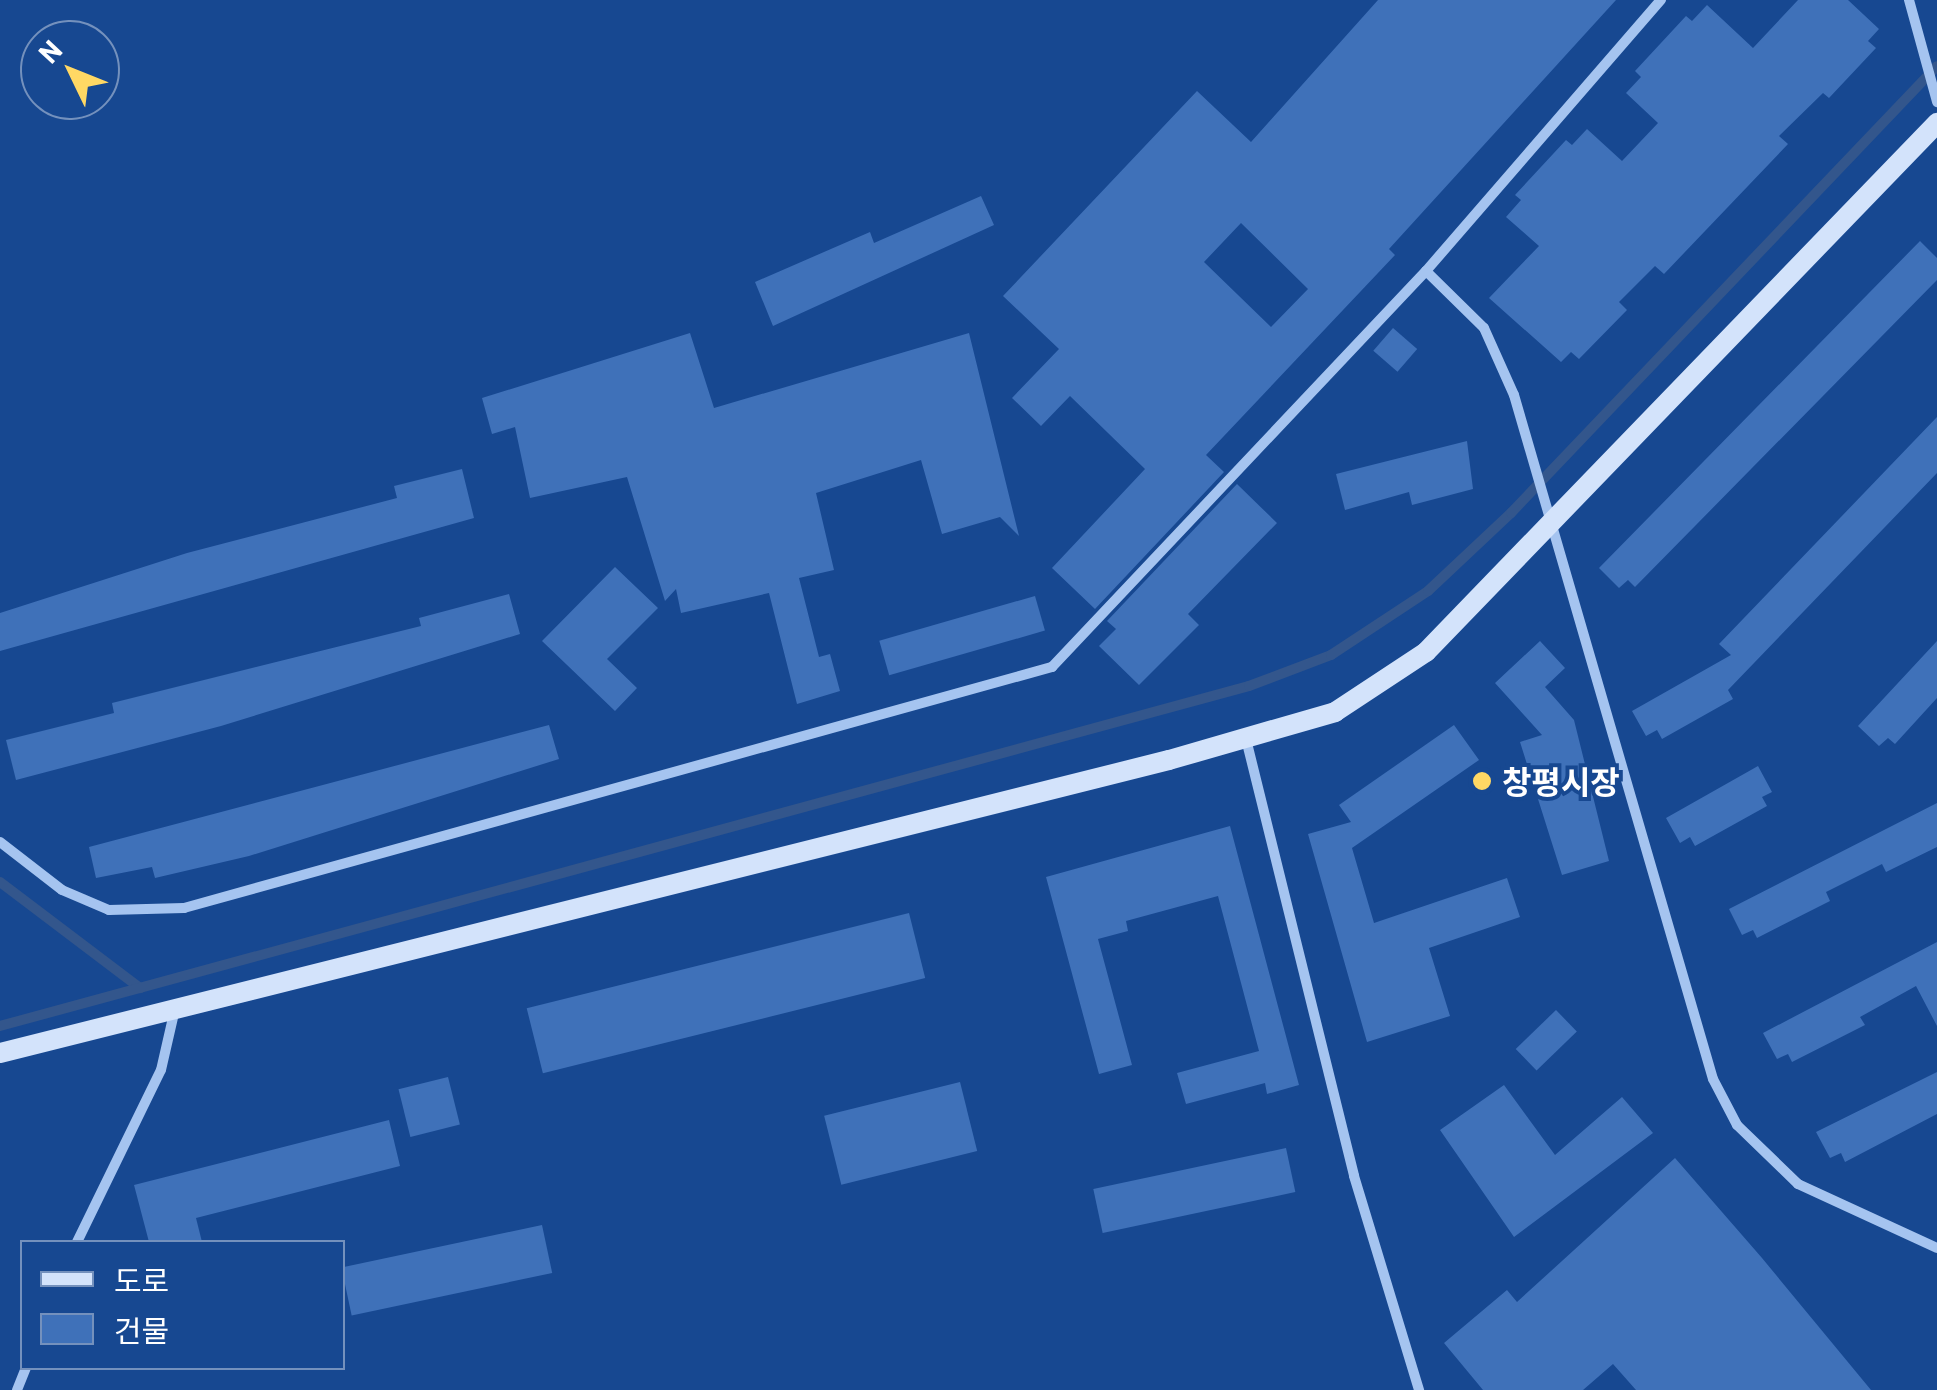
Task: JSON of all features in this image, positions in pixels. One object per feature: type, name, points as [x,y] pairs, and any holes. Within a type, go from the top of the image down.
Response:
[{"type":"street","points":[[0,842],[62,890],[108,910],[184,908],[1004,686],[1052,667],[1426,271],[1661,0]]},
{"type":"street","points":[[1910,0],[1937,102]]},
{"type":"street","points":[[0,1053],[1335,712],[1426,652],[1937,124]]},
{"type":"street","points":[[1426,271],[1484,328],[1514,395],[1678,978],[1713,1079],[1738,1126],[1798,1184],[1937,1248]]},
{"type":"street","points":[[1245,738],[1354,1176],[1419,1390]]},
{"type":"street","points":[[79,1240],[160,1070],[176,1006]]},
{"type":"building","points":[[1378,0],[1616,0],[1389,249],[1395,255],[1206,455],[1224,472],[1095,609],[1052,568],[1145,469],[1070,396],[1041,426],[1012,398],[1059,349],[1003,296],[1197,91],[1251,142]],"holes":[[[1241,223],[1308,289],[1271,327],[1204,262]]]},
{"type":"building","points":[[1798,0],[1848,0],[1879,29],[1868,41],[1876,48],[1829,98],[1823,93],[1779,136],[1788,144],[1664,274],[1655,266],[1619,302],[1627,310],[1579,359],[1571,352],[1561,362],[1489,298],[1539,246],[1506,217],[1521,200],[1515,195],[1566,140],[1572,145],[1587,129],[1622,161],[1658,123],[1626,93],[1641,77],[1635,71],[1686,16],[1692,21],[1707,5],[1753,48]]},
{"type":"building","points":[[981,196],[994,225],[773,326],[755,282],[870,232],[874,243]]},
{"type":"building","points":[[1920,241],[1937,258],[1937,280],[1635,587],[1628,580],[1619,588],[1599,568]]},
{"type":"building","points":[[1393,328],[1417,349],[1397,372],[1373,351]]},
{"type":"building","points":[[690,333],[714,408],[969,333],[1019,536],[1000,517],[942,534],[921,460],[816,493],[834,570],[799,578],[819,657],[830,654],[840,691],[797,704],[769,593],[681,613],[676,589],[665,601],[627,477],[530,498],[515,427],[492,434],[482,398]]},
{"type":"building","points":[[1937,417],[1937,473],[1728,690],[1733,699],[1662,739],[1657,730],[1646,736],[1632,711],[1731,655],[1719,644]]},
{"type":"building","points":[[1467,441],[1473,489],[1412,505],[1409,492],[1345,510],[1336,474]]},
{"type":"building","points":[[462,469],[474,518],[0,651],[0,613],[187,553],[397,498],[394,486]]},
{"type":"building","points":[[1237,484],[1277,523],[1188,614],[1199,625],[1139,685],[1099,646],[1116,629],[1107,621]]},
{"type":"building","points":[[615,567],[658,608],[607,659],[637,688],[615,711],[542,641]]},
{"type":"building","points":[[509,594],[520,634],[221,726],[16,780],[6,740],[114,713],[112,703],[421,626],[419,618]]},
{"type":"building","points":[[1035,596],[1045,631],[889,675],[879,641]]},
{"type":"building","points":[[1540,641],[1565,668],[1545,687],[1574,720],[1609,861],[1562,875],[1520,742],[1542,735],[1495,683]]},
{"type":"building","points":[[1937,641],[1937,698],[1895,744],[1888,738],[1879,746],[1858,726]]},
{"type":"building","points":[[549,725],[559,759],[249,856],[155,878],[152,867],[96,878],[89,847]]},
{"type":"building","points":[[1454,725],[1479,760],[1352,848],[1374,923],[1507,878],[1520,917],[1429,948],[1450,1016],[1367,1042],[1308,834],[1351,822],[1339,805]]},
{"type":"building","points":[[1758,766],[1772,792],[1762,797],[1767,806],[1695,846],[1690,837],[1680,843],[1666,818]]},
{"type":"building","points":[[1937,803],[1937,847],[1886,872],[1882,864],[1826,892],[1830,901],[1757,938],[1753,930],[1742,935],[1729,909]]},
{"type":"building","points":[[1230,826],[1299,1085],[1267,1094],[1265,1083],[1186,1104],[1177,1073],[1259,1051],[1218,896],[1126,921],[1128,931],[1098,939],[1132,1065],[1099,1074],[1046,877]]},
{"type":"building","points":[[909,913],[925,978],[543,1073],[527,1008]]},
{"type":"building","points":[[1937,942],[1937,1026],[1916,986],[1860,1017],[1865,1025],[1792,1062],[1788,1054],[1777,1059],[1763,1033]]},
{"type":"building","points":[[1556,1010],[1577,1032],[1537,1070],[1516,1049]]},
{"type":"building","points":[[1937,1072],[1937,1114],[1845,1162],[1841,1153],[1830,1158],[1816,1132]]},
{"type":"building","points":[[448,1077],[460,1125],[410,1137],[399,1089]]},
{"type":"building","points":[[960,1082],[977,1151],[841,1185],[824,1116]]},
{"type":"building","points":[[1504,1085],[1555,1155],[1622,1097],[1653,1133],[1514,1237],[1440,1130]]},
{"type":"building","points":[[389,1120],[400,1166],[196,1218],[202,1240],[148,1240],[134,1185]]},
{"type":"building","points":[[1286,1148],[1295,1192],[1103,1233],[1093,1189]]},
{"type":"building","points":[[1675,1158],[1871,1390],[1636,1390],[1613,1364],[1583,1390],[1483,1390],[1444,1343],[1507,1290],[1517,1302]]},
{"type":"building","points":[[542,1225],[552,1273],[352,1316],[345,1284],[345,1267]]},
{"type":"waterway","points":[[0,1026],[1249,686],[1331,655],[1428,591],[1511,513],[1937,66]]},
{"type":"waterway","points":[[0,882],[140,988]]},
{"type":"place","name":"창평시장","points":[[1482,781]]}]
